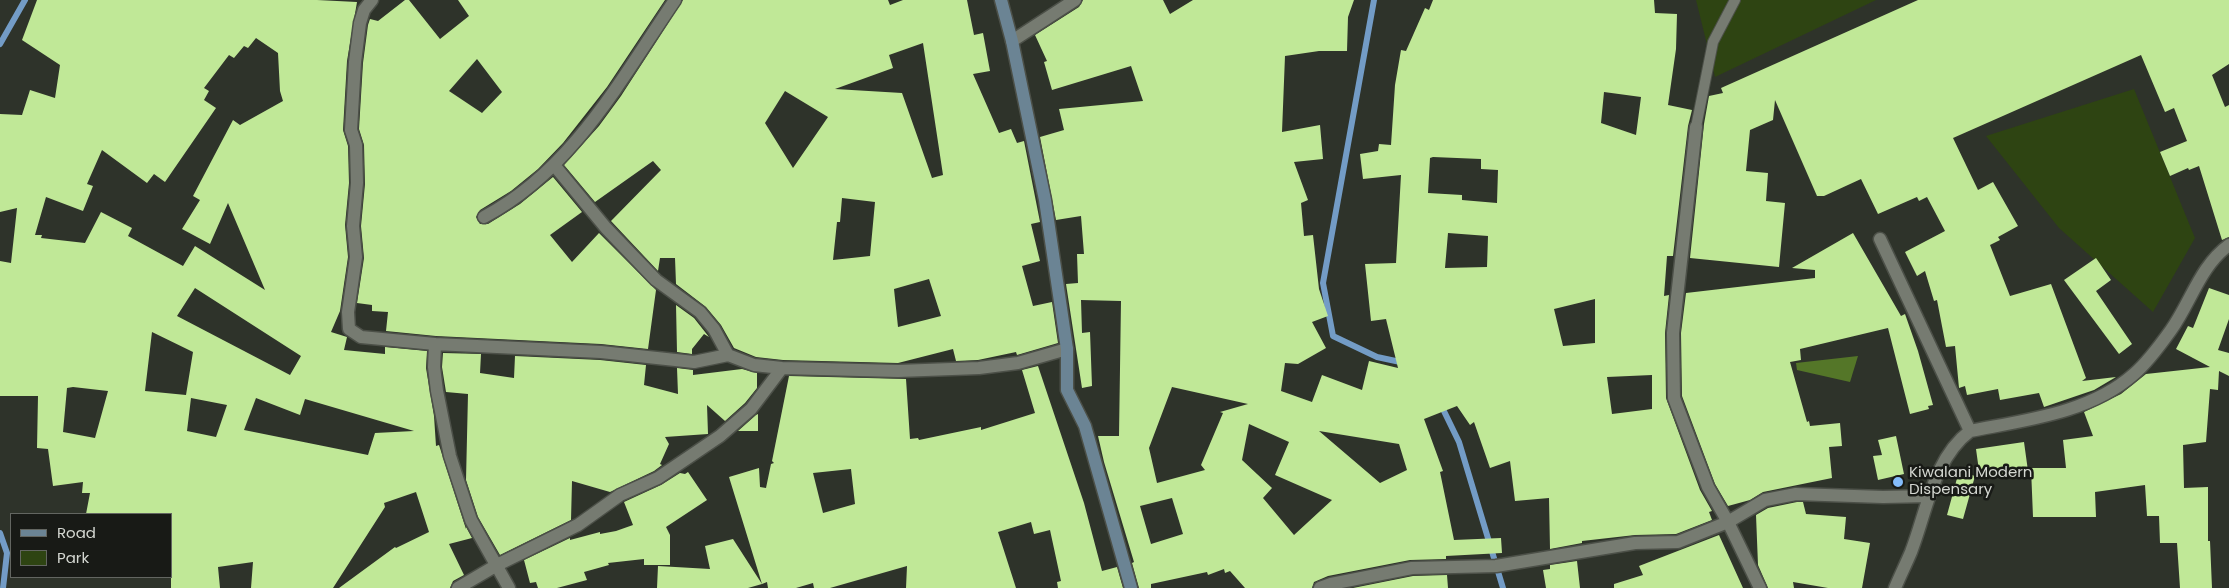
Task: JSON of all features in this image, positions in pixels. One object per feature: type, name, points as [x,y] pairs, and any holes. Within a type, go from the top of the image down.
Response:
[{"type":"street","points":[[372,0],[364,10],[360,23],[351,130],[356,145],[357,184],[353,226],[356,257],[348,312],[348,329],[361,337],[435,344],[601,352],[694,362],[728,355],[754,365],[782,368],[898,371],[979,368],[1018,363],[1067,349]]},
{"type":"street","points":[[484,217],[512,200],[554,165],[594,118],[626,75],[675,0]]},
{"type":"street","points":[[1001,0],[1012,40],[1045,200],[1067,349],[1068,390],[1085,426],[1131,588]]},
{"type":"street","points":[[1012,40],[1075,0]]},
{"type":"street","points":[[1696,127],[1672,333],[1674,398],[1708,487],[1728,522],[1760,588]]},
{"type":"street","points":[[554,165],[606,228],[656,280],[700,312],[714,329],[728,355]]},
{"type":"street","points":[[1880,239],[1970,431]]},
{"type":"street","points":[[1895,588],[1911,552],[1929,496],[1950,452],[1970,431],[2065,412],[2109,391],[2135,374],[2172,329],[2209,265],[2229,245]]},
{"type":"street","points":[[435,344],[434,366],[437,390],[450,456],[471,520],[509,588]]},
{"type":"street","points":[[458,588],[497,565],[578,525],[620,494],[658,478],[720,436],[751,409],[782,368]]},
{"type":"street","points":[[1320,588],[1331,584],[1412,568],[1496,566],[1635,543],[1678,542],[1728,522],[1765,500],[1796,494],[1883,498],[1929,496]]},
{"type":"lane","points":[[1696,127],[1713,42],[1735,0]]},
{"type":"green space","points":[[1696,0],[1876,0],[1715,77]]},
{"type":"green space","points":[[2134,89],[2195,238],[2153,312],[2059,228],[1986,136]]},
{"type":"green space","points":[[1858,356],[1850,382],[1797,370],[1796,363]]},
{"type":"building","points":[[37,0],[317,0],[357,2],[347,61],[343,130],[348,146],[349,183],[345,225],[348,257],[340,311],[331,332],[347,337],[344,350],[385,354],[385,347],[427,351],[426,368],[434,416],[436,446],[439,445],[466,529],[466,527],[472,538],[449,544],[464,575],[453,581],[450,588],[339,588],[395,547],[429,532],[416,492],[384,503],[385,507],[333,588],[251,588],[253,562],[218,567],[220,588],[171,588],[172,513],[86,513],[90,493],[82,493],[83,482],[53,486],[48,449],[37,448],[38,396],[0,396],[0,261],[11,263],[17,208],[0,212],[0,114],[22,115],[30,90],[55,98],[60,65],[22,40]],"holes":[[[256,38],[278,53],[280,91],[283,101],[240,125],[233,120],[193,196],[200,200],[182,229],[210,244],[228,203],[265,290],[195,246],[183,266],[128,236],[132,228],[101,212],[85,243],[41,238],[42,235],[35,235],[46,197],[83,211],[93,186],[87,184],[102,150],[147,183],[154,174],[165,182],[216,108],[204,100],[209,91],[204,88],[229,55],[234,58],[244,46],[248,48]],[[195,288],[301,356],[290,375],[177,316]],[[152,332],[193,352],[186,395],[145,391]],[[67,388],[108,391],[95,438],[63,432]],[[191,398],[227,405],[216,437],[187,431]],[[256,398],[300,415],[305,399],[414,431],[375,433],[368,455],[244,430]]]},
{"type":"building","points":[[405,0],[409,0],[440,39],[469,16],[458,0],[665,0],[607,87],[563,143],[538,169],[511,191],[480,210],[476,217],[480,224],[488,224],[520,204],[553,177],[582,212],[550,235],[572,262],[599,233],[656,290],[648,349],[601,344],[436,336],[386,331],[388,312],[372,311],[372,305],[357,303],[364,258],[361,226],[365,184],[364,145],[359,129],[363,63],[370,19],[378,21]],"holes":[[[477,59],[502,92],[482,113],[449,91]]]},
{"type":"building","points":[[683,0],[888,0],[890,5],[903,0],[967,0],[974,35],[983,33],[990,71],[973,74],[999,133],[1011,129],[1017,143],[1024,141],[1040,222],[1031,224],[1040,261],[1022,266],[1033,306],[1052,302],[1058,343],[1017,355],[1016,352],[978,360],[956,361],[953,349],[898,363],[783,360],[756,357],[734,348],[721,325],[706,307],[676,284],[675,258],[660,258],[658,271],[611,221],[661,170],[653,161],[595,202],[564,165],[599,126],[621,96]],"holes":[[[923,43],[943,175],[932,178],[902,93],[835,89],[893,68],[889,55]],[[785,91],[828,117],[793,168],[765,123]],[[842,198],[875,202],[870,256],[833,260],[837,222],[840,222]],[[929,279],[941,316],[898,327],[894,289]]]},
{"type":"building","points":[[1083,0],[1163,0],[1170,14],[1193,0],[1354,0],[1348,17],[1347,51],[1319,51],[1285,56],[1282,132],[1320,125],[1323,159],[1294,162],[1308,200],[1301,203],[1304,236],[1313,235],[1319,289],[1328,316],[1312,322],[1326,348],[1298,364],[1285,363],[1281,391],[1312,402],[1322,375],[1362,390],[1369,361],[1398,368],[1386,319],[1371,321],[1365,264],[1396,263],[1401,175],[1363,179],[1360,154],[1378,151],[1379,144],[1391,145],[1395,85],[1401,50],[1406,51],[1425,8],[1429,10],[1433,0],[1654,0],[1655,13],[1677,14],[1676,49],[1668,105],[1692,110],[1688,126],[1673,256],[1667,256],[1664,296],[1669,295],[1665,333],[1666,398],[1700,490],[1712,511],[1709,512],[1712,520],[1676,534],[1635,535],[1582,541],[1582,543],[1550,549],[1549,498],[1515,501],[1510,461],[1490,468],[1474,422],[1470,425],[1457,406],[1424,419],[1443,471],[1440,472],[1454,540],[1501,538],[1502,553],[1446,556],[1446,559],[1410,560],[1328,576],[1314,582],[1312,588],[1245,588],[1230,571],[1225,573],[1224,569],[1208,575],[1207,572],[1151,584],[1151,588],[1139,588],[1132,563],[1134,562],[1098,436],[1119,436],[1121,301],[1081,300],[1082,333],[1090,332],[1092,386],[1082,388],[1066,284],[1078,283],[1077,254],[1084,254],[1081,216],[1056,220],[1040,137],[1064,130],[1059,109],[1143,101],[1131,66],[1052,90],[1044,62],[1047,61],[1035,35],[1079,7]],"holes":[[[1604,92],[1641,97],[1636,135],[1601,123]],[[1433,157],[1481,159],[1481,169],[1498,170],[1497,203],[1462,200],[1462,195],[1428,193],[1430,158]],[[1448,233],[1488,236],[1487,267],[1445,268]],[[1595,299],[1595,343],[1563,346],[1554,309]],[[1652,375],[1652,409],[1612,414],[1607,377]],[[1172,387],[1248,404],[1220,412],[1223,413],[1201,465],[1205,470],[1157,483],[1149,448]],[[1249,424],[1289,442],[1275,475],[1332,500],[1294,535],[1263,498],[1272,488],[1242,460]],[[1319,431],[1399,444],[1407,470],[1380,483]],[[1172,498],[1183,534],[1151,544],[1140,506]]]},
{"type":"building","points":[[1918,0],[2229,0],[2229,64],[2212,75],[2225,107],[2229,105],[2229,237],[2222,240],[2199,166],[2189,170],[2188,168],[2170,176],[2160,152],[2187,141],[2174,108],[2165,112],[2141,55],[1953,138],[1978,190],[1993,182],[2018,226],[1998,237],[2000,240],[1990,245],[2010,296],[2051,284],[2086,378],[2082,381],[2116,377],[2094,390],[2044,407],[2039,393],[2000,400],[1998,389],[1967,395],[1965,386],[1959,388],[1955,346],[1946,347],[1937,300],[1934,301],[1925,271],[1917,276],[1905,252],[1945,231],[1927,197],[1919,201],[1917,197],[1878,214],[1861,179],[1824,196],[1817,196],[1775,100],[1773,120],[1750,130],[1746,171],[1768,173],[1766,201],[1785,203],[1779,267],[1690,258],[1704,124],[1709,96],[1723,93],[1721,88]]},
{"type":"building","points":[[1853,233],[1901,316],[1905,314],[1918,351],[1933,405],[1928,406],[1929,409],[1910,414],[1888,328],[1800,349],[1801,360],[1790,362],[1807,422],[1809,421],[1810,426],[1840,423],[1842,446],[1829,447],[1832,478],[1763,492],[1750,500],[1728,506],[1715,484],[1682,396],[1681,333],[1686,293],[1815,278],[1815,270],[1792,268]]},
{"type":"building","points":[[2096,258],[2111,280],[2096,291],[2132,344],[2119,354],[2064,280]]},
{"type":"building","points":[[2209,288],[2229,295],[2229,319],[2218,350],[2229,353],[2229,376],[2219,371],[2218,390],[2210,389],[2206,442],[2183,445],[2184,488],[2208,487],[2208,541],[2210,541],[2212,588],[2180,588],[2177,543],[2160,543],[2159,516],[2147,516],[2145,485],[2095,492],[2096,517],[2033,517],[2031,468],[2066,468],[2063,440],[2093,436],[2084,412],[2121,394],[2146,374],[2210,367],[2176,349],[2188,326],[2193,328]]},
{"type":"building","points":[[676,305],[694,318],[709,337],[704,334],[692,349],[692,354],[677,352]]},
{"type":"building","points":[[443,353],[481,354],[480,373],[514,378],[515,356],[600,360],[646,365],[644,385],[678,394],[677,368],[693,370],[693,375],[742,369],[757,373],[757,388],[745,403],[725,421],[707,405],[708,434],[665,437],[669,444],[660,464],[662,465],[654,471],[610,492],[572,481],[571,520],[500,555],[478,517],[466,480],[468,394],[446,392],[442,367]]},
{"type":"building","points":[[1038,366],[1084,503],[1102,571],[1117,567],[1123,588],[1058,588],[1057,582],[1061,581],[1050,530],[1034,534],[1031,522],[998,532],[1016,588],[906,588],[907,566],[830,588],[814,588],[813,583],[796,588],[768,588],[767,582],[762,584],[729,477],[759,468],[760,487],[766,488],[771,464],[774,463],[772,461],[789,376],[906,379],[910,439],[918,438],[919,440],[981,427],[981,430],[1035,413],[1022,370]],"holes":[[[851,469],[855,504],[823,513],[813,473]]]},
{"type":"building","points":[[758,414],[758,431],[738,431],[756,415]]},
{"type":"building","points":[[1896,436],[1904,474],[1878,480],[1873,456],[1882,455],[1878,440]]},
{"type":"building","points":[[2024,442],[2028,471],[1980,478],[1976,449]]},
{"type":"building","points":[[1959,471],[1975,476],[1963,519],[1947,515]]},
{"type":"building","points":[[688,472],[707,500],[666,527],[670,535],[670,565],[644,565],[644,559],[608,563],[609,565],[584,572],[587,580],[557,588],[538,588],[536,582],[530,583],[524,560],[570,538],[570,540],[600,532],[600,534],[616,531],[633,525],[624,502],[661,485],[680,473],[685,474]]},
{"type":"building","points":[[1803,502],[1806,514],[1846,517],[1844,539],[1870,543],[1862,588],[1828,588],[1793,582],[1794,588],[1768,588],[1758,565],[1756,515],[1768,508]]},
{"type":"building","points":[[1719,535],[1743,588],[1614,588],[1614,584],[1643,575],[1639,566]]},
{"type":"building","points":[[733,539],[762,584],[748,588],[657,588],[658,566],[710,569],[705,546]]},
{"type":"building","points":[[1577,561],[1580,588],[1546,588],[1543,570],[1550,569],[1550,565]]},
{"type":"building","points":[[1447,575],[1448,588],[1353,588],[1413,576]]},
{"type":"waterway","points":[[0,44],[25,0]]},
{"type":"waterway","points":[[1374,0],[1323,283],[1333,336],[1377,357],[1405,363]]},
{"type":"waterway","points":[[1441,405],[1459,442],[1503,588]]},
{"type":"waterway","points":[[0,533],[7,553],[3,588]]},
{"type":"place","name":"Kiwalani Modern Dispensary","points":[[1898,482]]}]
